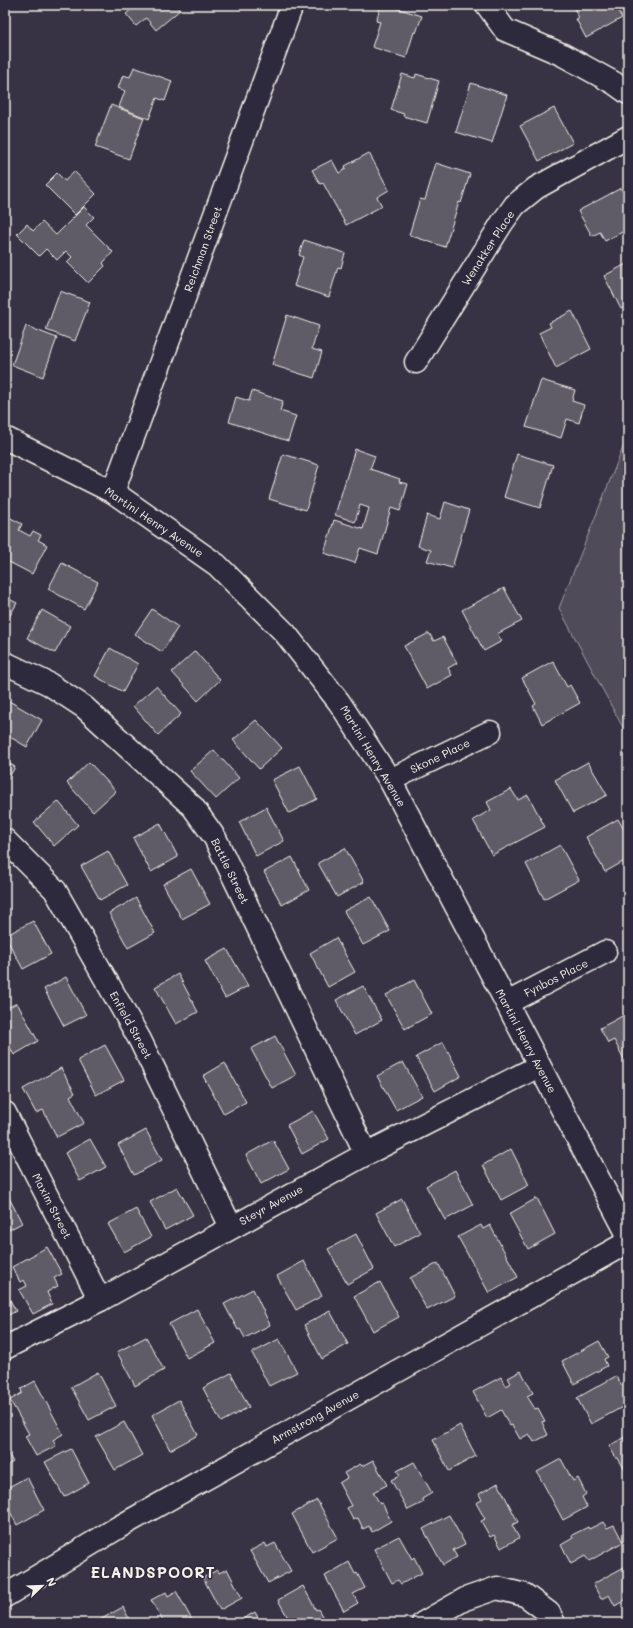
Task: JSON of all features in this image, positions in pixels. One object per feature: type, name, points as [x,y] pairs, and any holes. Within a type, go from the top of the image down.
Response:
[{"type":"street","name":"Reichman Street","points":[[113,492],[292,5]]},
{"type":"street","points":[[487,5],[505,30],[563,55],[614,83],[628,93]]},
{"type":"street","name":"Wenakker Place","points":[[416,362],[502,223],[515,205],[536,188],[628,137]]},
{"type":"street","name":"Martini Henry Avenue","points":[[5,438],[113,492],[217,565],[285,633],[340,702],[390,780],[539,1066],[622,1209],[628,1236]]},
{"type":"street","name":"Battle Street","points":[[5,663],[49,684],[84,707],[193,807],[215,838],[366,1154]]},
{"type":"street","name":"Skone Place","points":[[390,780],[490,732]]},
{"type":"street","name":"Enfield Street","points":[[5,840],[55,890],[140,1040],[231,1227]]},
{"type":"street","name":"Fynbos Place","points":[[507,1003],[605,952]]},
{"type":"street","name":"Steyr Avenue","points":[[5,1348],[100,1300],[366,1154],[539,1066]]},
{"type":"street","name":"Maxim Street","points":[[5,1113],[100,1300]]},
{"type":"street","name":"Armstrong Avenue","points":[[5,1596],[119,1528],[628,1242]]},
{"type":"street","points":[[423,1623],[466,1600],[497,1588],[525,1595],[549,1613],[554,1623]]},
{"type":"shaded area","points":[[628,435],[628,737],[559,608]]},
{"type":"building","points":[[136,5],[176,5],[180,10],[156,30],[146,18],[136,26],[126,14]]},
{"type":"building","points":[[381,5],[387,5],[422,16],[416,33],[414,32],[406,58],[372,47],[380,22],[376,21]]},
{"type":"building","points":[[572,5],[615,5],[622,18],[586,38],[576,19],[579,18]]},
{"type":"building","points":[[134,67],[172,81],[165,101],[157,98],[149,119],[119,107],[125,91],[118,88],[123,75],[130,77]]},
{"type":"building","points":[[402,74],[415,78],[416,74],[439,81],[427,123],[403,116],[404,114],[391,110]]},
{"type":"building","points":[[471,83],[507,95],[492,143],[456,132]]},
{"type":"building","points":[[111,105],[144,118],[129,159],[95,147]]},
{"type":"building","points":[[554,108],[573,143],[539,161],[520,126]]},
{"type":"building","points":[[369,153],[389,190],[377,197],[382,206],[346,225],[323,183],[320,184],[312,170],[332,160],[339,173],[346,169],[345,166]]},
{"type":"building","points":[[436,163],[470,174],[461,203],[459,202],[445,247],[409,235],[420,199],[425,200]]},
{"type":"building","points":[[74,171],[96,194],[75,215],[45,185],[57,173],[65,181]]},
{"type":"building","points":[[621,188],[628,202],[628,229],[605,241],[600,232],[592,236],[578,211]]},
{"type":"building","points":[[84,207],[94,217],[86,225],[113,252],[103,263],[105,266],[88,283],[67,262],[72,257],[66,251],[57,260],[46,249],[39,256],[17,234],[27,224],[33,231],[42,222],[56,235]]},
{"type":"building","points":[[304,240],[345,253],[341,268],[338,267],[329,297],[294,286],[303,257],[299,255]]},
{"type":"building","points":[[628,263],[628,306],[621,309],[604,276]]},
{"type":"building","points":[[60,291],[90,302],[75,341],[46,330]]},
{"type":"building","points":[[572,311],[591,349],[556,368],[539,333],[551,327],[549,323]]},
{"type":"building","points":[[287,315],[319,326],[312,349],[322,352],[314,378],[272,365]]},
{"type":"building","points":[[26,326],[57,338],[43,377],[12,365]]},
{"type":"building","points":[[541,380],[575,390],[572,401],[584,405],[579,423],[567,419],[561,438],[526,427]]},
{"type":"building","points":[[252,391],[283,401],[280,411],[296,416],[288,441],[229,422],[236,397],[249,401]]},
{"type":"building","points":[[355,449],[375,456],[370,469],[400,479],[399,482],[408,484],[400,511],[391,508],[378,554],[360,548],[355,563],[324,553],[334,520],[363,529],[369,508],[360,505],[355,522],[335,515]]},
{"type":"building","points":[[283,454],[319,465],[306,510],[269,499]]},
{"type":"building","points":[[517,454],[553,465],[540,508],[504,497]]},
{"type":"building","points":[[445,502],[469,510],[452,568],[427,561],[431,550],[418,546],[427,515],[440,519]]},
{"type":"building","points":[[5,515],[22,524],[19,530],[30,536],[33,531],[41,535],[38,540],[47,545],[32,574],[5,560]]},
{"type":"building","points":[[62,563],[98,582],[84,609],[48,589]]},
{"type":"building","points":[[504,588],[522,621],[497,634],[502,641],[484,651],[462,610]]},
{"type":"building","points":[[5,597],[17,603],[5,624]]},
{"type":"building","points":[[152,609],[178,627],[162,652],[135,634]]},
{"type":"building","points":[[42,610],[70,626],[55,653],[27,638]]},
{"type":"building","points":[[429,633],[434,641],[443,637],[457,663],[448,668],[452,675],[427,689],[404,646]]},
{"type":"building","points":[[110,648],[138,664],[123,692],[95,676]]},
{"type":"building","points":[[195,651],[220,680],[198,701],[172,672]]},
{"type":"building","points":[[553,661],[567,687],[570,685],[580,703],[542,724],[533,706],[536,704],[522,678]]},
{"type":"building","points":[[156,686],[181,714],[158,735],[133,706]]},
{"type":"building","points":[[9,701],[42,720],[27,747],[5,734],[5,708]]},
{"type":"building","points":[[256,720],[282,748],[259,769],[233,740]]},
{"type":"building","points":[[214,750],[239,778],[216,799],[190,771]]},
{"type":"building","points":[[5,761],[15,767],[5,784]]},
{"type":"building","points":[[89,762],[116,791],[93,812],[67,783]]},
{"type":"building","points":[[588,762],[607,795],[573,813],[555,780]]},
{"type":"building","points":[[300,766],[317,799],[289,813],[272,780]]},
{"type":"building","points":[[511,789],[518,800],[528,795],[545,827],[492,855],[473,820],[491,810],[487,802]]},
{"type":"building","points":[[58,801],[78,825],[54,846],[34,822]]},
{"type":"building","points":[[266,807],[284,841],[256,856],[239,822]]},
{"type":"building","points":[[618,819],[628,837],[628,859],[605,872],[586,837]]},
{"type":"building","points":[[160,823],[178,857],[151,872],[133,838]]},
{"type":"building","points":[[560,845],[579,880],[544,899],[526,864]]},
{"type":"building","points":[[345,848],[364,882],[337,897],[318,863]]},
{"type":"building","points":[[108,851],[127,885],[100,900],[81,866]]},
{"type":"building","points":[[292,857],[309,890],[282,905],[264,872]]},
{"type":"building","points":[[191,869],[210,904],[182,919],[163,884]]},
{"type":"building","points":[[371,897],[390,931],[363,945],[344,911]]},
{"type":"building","points":[[136,898],[155,933],[128,948],[109,913]]},
{"type":"building","points":[[33,921],[51,954],[23,969],[5,936]]},
{"type":"building","points":[[336,938],[355,972],[328,987],[310,953]]},
{"type":"building","points":[[227,949],[248,986],[225,998],[205,961]]},
{"type":"building","points":[[178,974],[198,1012],[176,1024],[155,987]]},
{"type":"building","points":[[66,977],[86,1015],[64,1026],[44,989]]},
{"type":"building","points":[[414,980],[432,1014],[405,1029],[386,995]]},
{"type":"building","points":[[363,986],[382,1020],[355,1035],[336,1000]]},
{"type":"building","points":[[17,1003],[38,1041],[14,1055],[5,1039],[5,1009]]},
{"type":"building","points":[[628,1013],[628,1067],[614,1040],[608,1043],[600,1028]]},
{"type":"building","points":[[275,1036],[296,1075],[272,1088],[251,1049]]},
{"type":"building","points":[[443,1042],[461,1076],[435,1091],[416,1057]]},
{"type":"building","points":[[105,1045],[124,1080],[96,1095],[78,1060]]},
{"type":"building","points":[[403,1062],[422,1096],[396,1110],[377,1076]]},
{"type":"building","points":[[225,1063],[246,1102],[224,1114],[203,1076]]},
{"type":"building","points":[[61,1068],[75,1093],[70,1096],[84,1123],[57,1137],[43,1110],[36,1113],[23,1089]]},
{"type":"building","points":[[313,1111],[329,1139],[302,1154],[287,1125]]},
{"type":"building","points":[[146,1130],[162,1160],[134,1175],[118,1145]]},
{"type":"building","points":[[90,1139],[106,1167],[80,1181],[65,1153]]},
{"type":"building","points":[[273,1140],[289,1169],[261,1184],[246,1155]]},
{"type":"building","points":[[511,1149],[529,1185],[501,1200],[483,1165]]},
{"type":"building","points":[[455,1170],[473,1205],[445,1220],[426,1186]]},
{"type":"building","points":[[177,1187],[193,1215],[165,1230],[150,1202]]},
{"type":"building","points":[[5,1190],[22,1223],[5,1232]]},
{"type":"building","points":[[537,1198],[555,1234],[528,1249],[509,1214]]},
{"type":"building","points":[[402,1199],[420,1233],[394,1247],[376,1213]]},
{"type":"building","points":[[136,1209],[151,1237],[124,1252],[108,1224]]},
{"type":"building","points":[[481,1225],[483,1229],[490,1225],[518,1277],[489,1293],[458,1237]]},
{"type":"building","points":[[356,1234],[374,1269],[347,1284],[328,1249]]},
{"type":"building","points":[[47,1247],[62,1274],[54,1278],[58,1286],[47,1292],[52,1304],[33,1314],[19,1290],[27,1286],[24,1280],[20,1282],[12,1267]]},
{"type":"building","points":[[304,1261],[322,1296],[296,1310],[277,1276]]},
{"type":"building","points":[[438,1263],[455,1296],[427,1310],[410,1278]]},
{"type":"building","points":[[380,1282],[399,1317],[373,1331],[354,1296]]},
{"type":"building","points":[[253,1289],[270,1325],[245,1338],[240,1329],[238,1330],[224,1304]]},
{"type":"building","points":[[5,1291],[16,1311],[5,1317]]},
{"type":"building","points":[[197,1309],[215,1343],[187,1358],[169,1324]]},
{"type":"building","points":[[330,1311],[348,1344],[322,1359],[304,1325]]},
{"type":"building","points":[[146,1337],[164,1370],[135,1386],[117,1352]]},
{"type":"building","points":[[279,1339],[297,1372],[269,1386],[252,1353]]},
{"type":"building","points":[[599,1341],[608,1357],[604,1359],[607,1366],[574,1384],[562,1361]]},
{"type":"building","points":[[521,1371],[533,1393],[527,1396],[535,1409],[538,1408],[545,1421],[542,1422],[548,1435],[534,1442],[529,1434],[520,1439],[512,1425],[510,1426],[501,1410],[487,1418],[473,1392],[501,1377],[505,1386],[511,1383],[508,1378]]},
{"type":"building","points":[[98,1372],[116,1406],[89,1420],[71,1387]]},
{"type":"building","points":[[231,1373],[249,1407],[221,1422],[203,1388]]},
{"type":"building","points":[[616,1376],[622,1386],[626,1384],[628,1388],[628,1404],[591,1424],[577,1398]]},
{"type":"building","points":[[35,1381],[63,1434],[53,1440],[56,1446],[36,1456],[25,1436],[29,1434],[10,1400],[22,1393],[21,1389]]},
{"type":"building","points":[[179,1400],[198,1435],[170,1450],[152,1415]]},
{"type":"building","points":[[124,1422],[142,1455],[115,1470],[96,1437]]},
{"type":"building","points":[[460,1425],[476,1456],[449,1471],[433,1440]]},
{"type":"building","points":[[628,1435],[628,1469],[625,1470],[609,1446]]},
{"type":"building","points":[[5,1449],[13,1462],[5,1467]]},
{"type":"building","points":[[71,1449],[89,1483],[64,1497],[45,1462]]},
{"type":"building","points":[[561,1459],[573,1481],[578,1478],[586,1494],[582,1497],[587,1507],[563,1520],[537,1472]]},
{"type":"building","points":[[373,1460],[387,1485],[373,1492],[380,1504],[382,1503],[391,1521],[372,1532],[369,1526],[363,1529],[358,1518],[353,1520],[347,1508],[351,1506],[339,1483],[347,1478],[344,1473],[360,1464],[362,1466]]},
{"type":"building","points":[[414,1462],[432,1493],[422,1499],[424,1502],[408,1510],[391,1480],[400,1475],[397,1471]]},
{"type":"building","points":[[27,1477],[44,1510],[17,1525],[5,1502],[5,1489]]},
{"type":"building","points":[[498,1483],[518,1522],[512,1525],[519,1538],[501,1548],[494,1535],[490,1537],[481,1521],[485,1519],[476,1503],[482,1500],[479,1494]]},
{"type":"building","points":[[317,1500],[338,1538],[312,1552],[292,1514]]},
{"type":"building","points":[[449,1515],[465,1544],[453,1550],[457,1557],[443,1565],[423,1529]]},
{"type":"building","points":[[603,1522],[607,1528],[614,1525],[623,1542],[589,1561],[585,1556],[571,1564],[561,1545],[573,1538],[572,1535]]},
{"type":"building","points":[[399,1536],[412,1559],[414,1557],[422,1573],[401,1584],[398,1580],[392,1583],[374,1549]]},
{"type":"building","points":[[265,1543],[267,1547],[275,1543],[291,1571],[268,1583],[250,1551]]},
{"type":"building","points":[[349,1562],[365,1588],[353,1594],[358,1603],[344,1611],[325,1576]]},
{"type":"building","points":[[626,1566],[628,1570],[628,1598],[615,1606],[609,1595],[601,1599],[593,1584]]},
{"type":"building","points":[[227,1569],[242,1598],[220,1610],[203,1578],[217,1570],[219,1573]]},
{"type":"building","points":[[303,1586],[316,1610],[318,1609],[326,1623],[291,1623],[278,1600]]},
{"type":"building","points":[[176,1591],[192,1620],[187,1623],[164,1623],[151,1600],[166,1592],[168,1596]]},
{"type":"building","points":[[123,1607],[131,1623],[99,1623],[98,1621]]},
{"type":"building","points":[[255,1612],[261,1623],[236,1623]]},
{"type":"district","name":"ELANDSPOORT","points":[[153,1573]]}]
